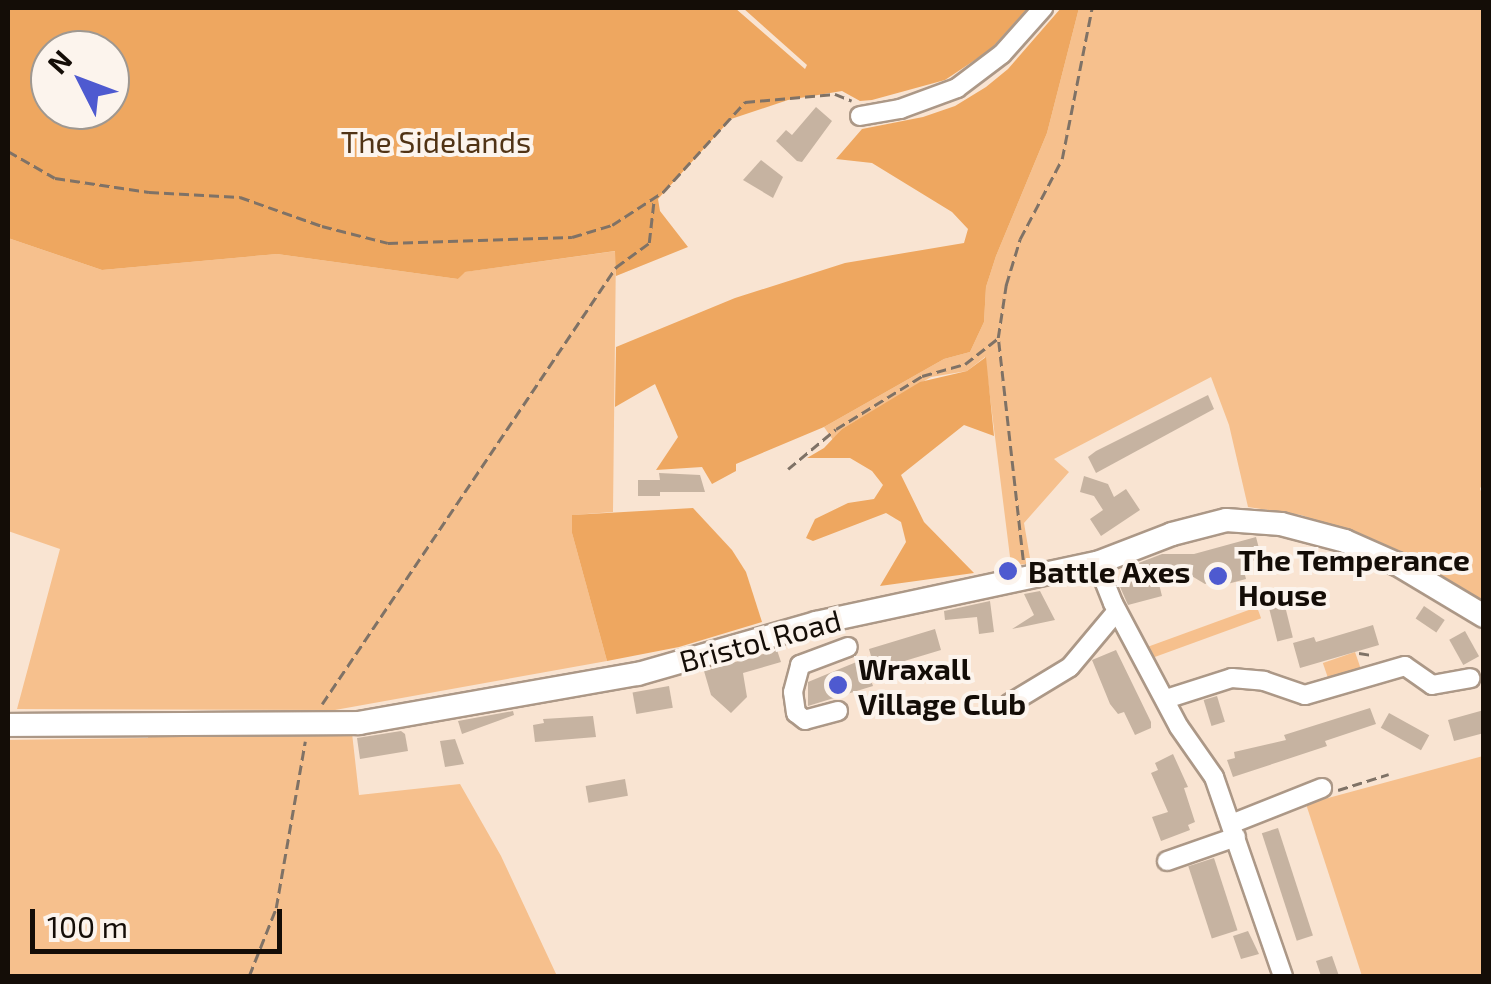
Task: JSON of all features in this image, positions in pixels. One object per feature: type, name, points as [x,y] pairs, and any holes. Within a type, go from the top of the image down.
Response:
[{"type":"main road","name":"Bristol Road","points":[[8,725],[359,723],[638,674],[816,623],[1097,563],[1200,525],[1251,519],[1320,532],[1368,550],[1484,616]]},
{"type":"street","points":[[869,114],[932,99],[979,75],[1043,8]]},
{"type":"street","points":[[1097,563],[1117,611],[1214,777],[1283,976]]},
{"type":"street","points":[[1008,704],[1070,668],[1117,611]]},
{"type":"street","points":[[816,623],[823,656]]},
{"type":"street","points":[[838,711],[805,720],[796,713],[793,692],[800,665],[848,647]]},
{"type":"street","points":[[1166,699],[1232,678],[1264,681],[1305,694],[1378,681],[1405,666],[1432,686],[1470,678]]},
{"type":"street","points":[[1167,861],[1234,830],[1312,786]]},
{"type":"path","points":[[1028,580],[1014,515],[998,338],[1006,285],[1020,240],[1062,159],[1092,8]]},
{"type":"path","points":[[8,151],[56,178],[150,192],[240,197],[322,226],[388,243],[572,237],[612,225],[654,197],[745,102],[835,94],[869,114]]},
{"type":"path","points":[[250,976],[276,908],[308,725],[616,266],[650,243],[654,197]]},
{"type":"path","points":[[788,469],[836,429],[922,376],[965,364],[998,338]]},
{"type":"path","points":[[1312,786],[1324,795],[1389,774]]},
{"type":"shaded area","points":[[1079,8],[1483,8],[1483,604],[1366,538],[1301,515],[1248,507],[1229,425],[1211,377],[1054,459],[1069,472],[1024,523],[1031,564],[1011,565],[985,357],[967,371],[931,377],[842,429],[833,440],[824,427],[944,359],[970,352],[984,322],[986,287],[996,256],[1047,133]]},
{"type":"shaded area","points":[[8,238],[102,270],[277,254],[458,279],[464,272],[616,251],[613,512],[573,515],[572,533],[607,661],[335,710],[17,709],[60,549],[8,531]]},
{"type":"shaded area","points":[[1257,607],[1261,618],[1149,659],[1145,648]]},
{"type":"shaded area","points":[[1355,652],[1361,669],[1329,680],[1323,663]]},
{"type":"shaded area","points":[[149,732],[352,733],[359,795],[460,784],[501,856],[557,976],[8,976],[8,740],[148,738]]},
{"type":"shaded area","points":[[1483,756],[1483,976],[1362,976],[1306,804]]},
{"type":"green space","name":"The Sidelands","points":[[8,8],[735,8],[805,69],[807,65],[743,8],[1028,8],[990,50],[945,80],[872,100],[860,101],[842,91],[788,100],[731,119],[658,199],[660,211],[688,247],[616,276],[615,251],[465,272],[458,279],[277,254],[102,270],[8,238]]},
{"type":"green space","points":[[1061,8],[1079,8],[1047,133],[996,256],[986,287],[984,322],[970,352],[944,359],[824,427],[736,464],[736,471],[712,484],[702,467],[656,470],[678,437],[655,384],[615,407],[616,347],[735,298],[845,263],[964,243],[968,229],[952,212],[872,163],[836,159],[862,129],[923,117],[955,106],[986,87],[1008,69]]},
{"type":"green space","points":[[986,357],[994,436],[964,425],[901,475],[924,522],[974,573],[880,586],[906,542],[901,522],[886,513],[813,541],[806,538],[815,519],[848,503],[874,499],[883,485],[872,471],[850,458],[807,458],[824,448],[842,429],[920,382],[967,371]]},
{"type":"green space","points":[[693,508],[732,550],[746,572],[762,622],[679,647],[607,661],[572,533],[572,515]]},
{"type":"building","points":[[816,107],[832,121],[802,162],[797,161],[776,141],[786,130],[792,135]]},
{"type":"building","points":[[761,160],[783,177],[773,198],[743,180]]},
{"type":"building","points":[[1208,395],[1214,409],[1096,473],[1088,457],[1096,451]]},
{"type":"building","points":[[659,473],[700,475],[705,492],[638,496],[638,480],[660,480]]},
{"type":"building","points":[[1084,476],[1108,484],[1114,497],[1126,489],[1140,510],[1101,536],[1090,519],[1103,510],[1094,496],[1080,492]]},
{"type":"building","name":"The Temperance House","points":[[1256,537],[1261,556],[1243,567],[1246,579],[1220,586],[1218,580],[1205,584],[1190,575],[1159,584],[1162,596],[1128,605],[1117,580],[1137,573],[1136,564],[1162,554],[1194,554]]},
{"type":"building","points":[[1281,590],[1293,638],[1277,641],[1265,594]]},
{"type":"building","points":[[1040,591],[1055,620],[1012,629],[1034,615],[1024,594]]},
{"type":"building","points":[[990,601],[994,632],[979,634],[977,617],[945,620],[944,611]]},
{"type":"building","points":[[1424,606],[1445,620],[1436,632],[1416,618]]},
{"type":"building","points":[[1373,625],[1379,645],[1300,668],[1293,643],[1314,637],[1316,642]]},
{"type":"building","points":[[935,629],[941,650],[868,672],[873,686],[808,706],[808,682],[871,656],[869,649]]},
{"type":"building","points":[[1465,631],[1479,656],[1463,665],[1449,640]]},
{"type":"building","points":[[777,650],[781,662],[743,673],[747,697],[731,713],[711,695],[704,671]]},
{"type":"building","points":[[1116,650],[1151,722],[1151,728],[1135,735],[1124,712],[1118,714],[1110,704],[1092,660]]},
{"type":"building","points":[[669,686],[673,708],[636,714],[633,692]]},
{"type":"building","points":[[1217,696],[1225,722],[1212,726],[1204,700]]},
{"type":"building","points":[[1370,708],[1376,724],[1325,741],[1327,746],[1233,777],[1227,760],[1235,758],[1234,752],[1286,740],[1284,735]]},
{"type":"building","points":[[1484,710],[1484,733],[1454,741],[1448,720]]},
{"type":"building","points":[[513,711],[514,715],[462,734],[458,721]]},
{"type":"building","points":[[1389,713],[1429,735],[1421,750],[1381,728]]},
{"type":"building","points":[[593,716],[596,737],[535,742],[533,725],[544,723],[543,719]]},
{"type":"building","points":[[401,731],[408,751],[360,759],[357,738]]},
{"type":"building","points":[[455,739],[464,764],[445,767],[440,741]]},
{"type":"building","points":[[1173,754],[1188,787],[1184,788],[1195,822],[1188,825],[1190,830],[1161,841],[1152,817],[1168,812],[1151,773],[1158,770],[1155,763]]},
{"type":"building","points":[[625,779],[628,796],[589,803],[586,786]]},
{"type":"building","points":[[1278,828],[1313,935],[1297,941],[1262,833]]},
{"type":"building","points":[[1214,858],[1237,930],[1212,939],[1188,866]]},
{"type":"building","points":[[1248,931],[1259,954],[1241,959],[1233,936]]},
{"type":"building","points":[[1332,956],[1339,976],[1321,976],[1316,961]]},
{"type":"place","name":"Battle Axes","points":[[1008,571]]},
{"type":"place","name":"The Temperance House","points":[[1218,576]]},
{"type":"place","name":"Wraxall Village Club","points":[[838,685]]}]
